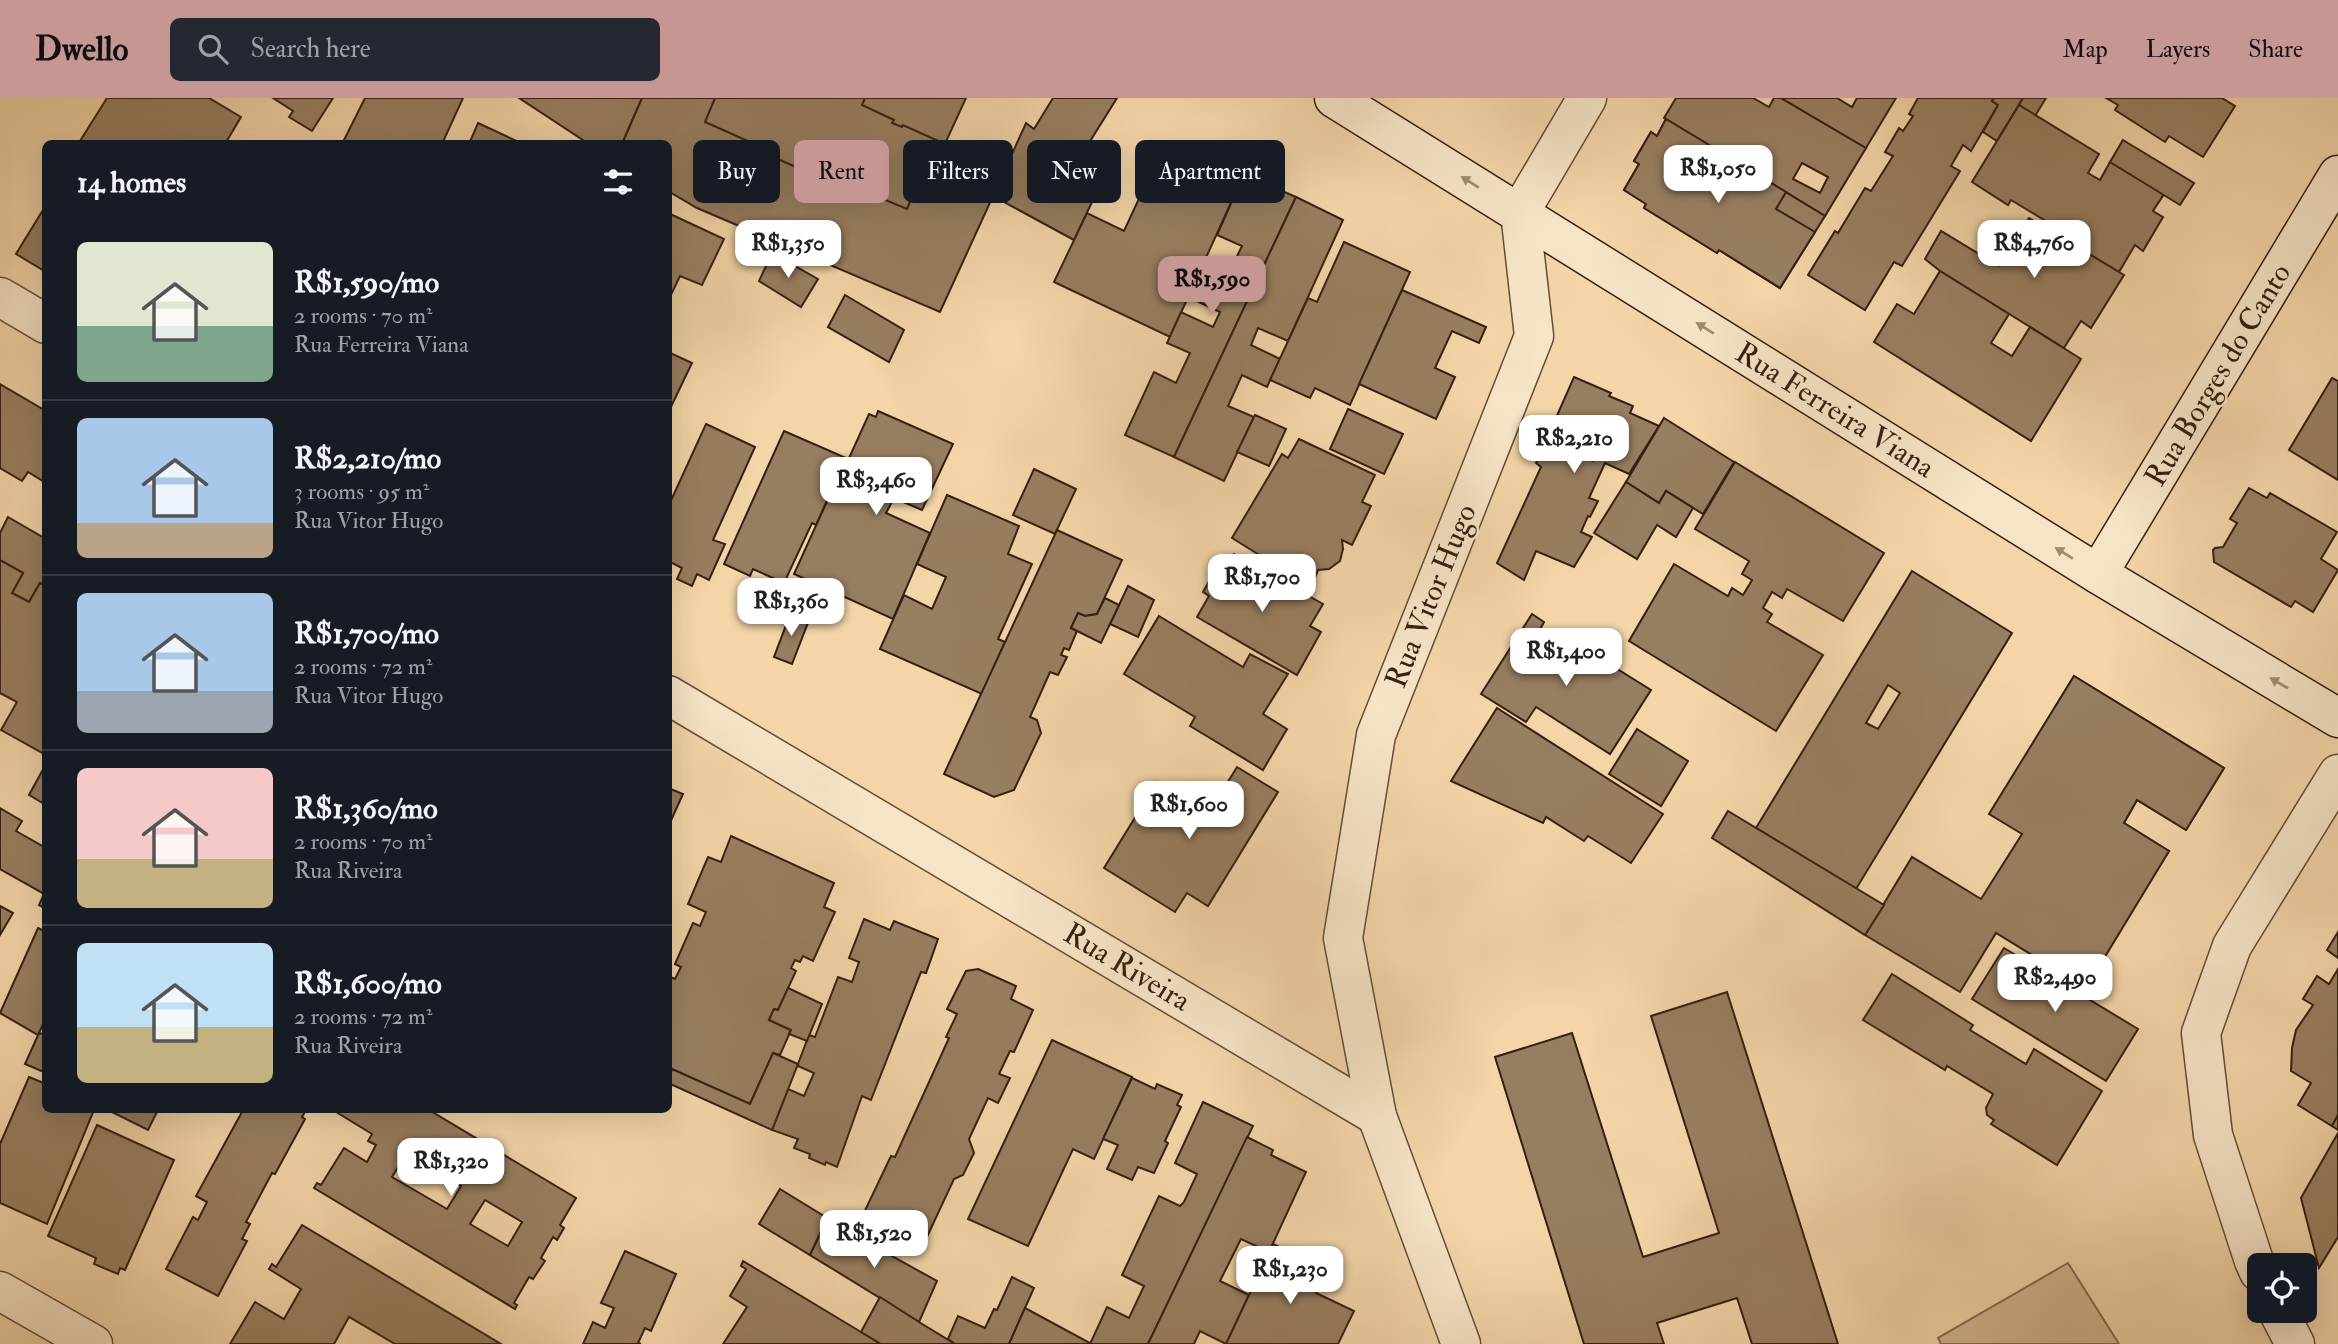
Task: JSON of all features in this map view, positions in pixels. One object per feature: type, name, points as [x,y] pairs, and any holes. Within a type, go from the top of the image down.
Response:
[{"type":"street","name":"Rua Ferreira Viana","points":[[1334,98],[2098,574],[2338,718]]},
{"type":"street","points":[[1520,212],[1587,98]]},
{"type":"street","name":"Rua Borges do Canto","points":[[2098,574],[2338,175]]},
{"type":"street","name":"Rua Vitor Hugo","points":[[1377,1116],[1343,938],[1376,735],[1534,336],[1520,212]]},
{"type":"street","points":[[0,298],[42,322]]},
{"type":"street","name":"Rua Riveira","points":[[672,697],[1377,1116]]},
{"type":"street","points":[[2250,1253],[2213,1135],[2201,1033],[2232,946],[2338,774]]},
{"type":"street","points":[[1377,1116],[1461,1344]]},
{"type":"street","points":[[0,1291],[93,1344]]},
{"type":"street","points":[[2284,1323],[2295,1344]]},
{"type":"shaded area","points":[[2068,1263],[2119,1344],[1941,1344],[1938,1338]]},
{"type":"building","points":[[107,98],[209,98],[241,117],[227,140],[81,140]]},
{"type":"building","points":[[273,98],[333,98],[312,131],[289,117],[293,111]]},
{"type":"building","points":[[365,98],[463,98],[444,140],[344,140]]},
{"type":"building","points":[[519,98],[642,98],[624,140],[583,140]]},
{"type":"building","points":[[642,98],[966,98],[947,140],[903,140],[903,203],[990,203],[940,312],[697,208],[672,193],[672,140],[624,140]]},
{"type":"building","points":[[715,98],[865,98],[862,105],[894,120],[892,123],[936,140],[903,140],[903,203],[910,203],[907,209],[889,201],[889,140],[794,140],[794,166],[780,160],[780,140],[746,140],[705,122]]},
{"type":"building","points":[[1053,98],[1117,98],[1091,140],[1027,140],[1027,203],[1092,203],[1074,240],[1006,203],[1013,203],[1013,152],[1026,123],[1034,129]]},
{"type":"building","points":[[1676,98],[1753,98],[1769,107],[1774,98],[1781,98],[1866,148],[1825,216],[1664,118]],"holes":[[[1802,163],[1828,177],[1820,193],[1793,179]]]},
{"type":"building","points":[[1781,98],[1837,98],[1852,107],[1857,98],[1896,98],[1866,148]]},
{"type":"building","points":[[1918,98],[1994,98],[1992,101],[1998,105],[1971,151],[1963,145],[1951,166],[1960,171],[1902,266],[1894,262],[1865,310],[1808,275],[1865,188],[1871,191],[1893,156],[1885,152],[1899,128],[1903,131],[1913,116],[1909,114]]},
{"type":"building","points":[[1994,98],[2023,98],[1997,141],[1983,132],[1998,105],[1992,101]]},
{"type":"building","points":[[2023,98],[2046,98],[2035,116],[2019,105]]},
{"type":"building","points":[[2106,98],[2222,98],[2235,106],[2203,157],[2169,136],[2165,142],[2115,110],[2118,105]]},
{"type":"building","points":[[2019,105],[2099,154],[2088,173],[2100,180],[2110,162],[2164,194],[2153,211],[2163,217],[2143,251],[2135,245],[2119,272],[2056,234],[2059,229],[2011,200],[2008,205],[1972,182]]},
{"type":"building","points":[[1666,119],[1709,145],[1689,176],[1704,186],[1713,173],[1718,176],[1730,158],[1825,216],[1780,288],[1644,208],[1646,204],[1624,190],[1639,164],[1634,161],[1651,132],[1657,136]]},
{"type":"building","points":[[1666,119],[1709,145],[1689,176],[1704,186],[1713,173],[1718,176],[1730,158],[1786,192],[1776,209],[1815,232],[1780,288],[1644,208],[1646,204],[1624,190],[1639,164],[1634,161],[1651,132],[1657,136]]},
{"type":"building","points":[[478,123],[514,140],[471,140]]},
{"type":"building","points":[[2123,140],[2194,183],[2180,205],[2110,162]]},
{"type":"building","points":[[1285,192],[1296,197],[1174,457],[1125,435],[1154,372],[1176,383],[1190,353],[1167,343],[1181,312],[1213,327],[1220,312],[1188,297],[1202,266],[1227,277],[1242,246],[1217,235],[1231,203],[1285,203]]},
{"type":"building","points":[[1296,197],[1343,220],[1288,341],[1258,328],[1251,345],[1280,359],[1267,387],[1242,375],[1228,406],[1254,417],[1224,481],[1174,457]]},
{"type":"building","points":[[1137,203],[1231,203],[1170,337],[1054,282],[1087,213],[1124,231]]},
{"type":"building","points":[[42,212],[42,270],[16,254]]},
{"type":"building","points":[[672,215],[724,239],[702,285],[680,276],[672,293]]},
{"type":"building","points":[[2029,218],[2124,275],[2091,328],[2081,321],[2064,348],[1925,259],[1941,231],[1999,266]]},
{"type":"building","points":[[1344,242],[1410,272],[1350,405],[1315,388],[1310,398],[1270,380],[1308,298],[1317,302]]},
{"type":"building","points":[[772,253],[818,279],[801,307],[759,281]]},
{"type":"building","points":[[1940,271],[2009,314],[1991,343],[2012,356],[2030,327],[2081,359],[2031,441],[1874,342],[1897,304],[1914,314]]},
{"type":"building","points":[[1402,290],[1486,327],[1479,343],[1452,331],[1435,368],[1455,377],[1436,419],[1359,384]]},
{"type":"building","points":[[845,295],[904,330],[889,362],[828,327]]},
{"type":"building","points":[[672,354],[692,363],[672,405]]},
{"type":"building","points":[[1574,377],[1611,393],[1609,396],[1633,406],[1630,413],[1659,426],[1629,474],[1605,463],[1589,498],[1598,501],[1581,532],[1592,537],[1574,567],[1536,551],[1524,580],[1497,563],[1541,467],[1536,463]],"holes":[[[1586,437],[1599,442],[1593,461],[1580,456]]]},
{"type":"building","points":[[2332,378],[2338,381],[2338,480],[2289,450]]},
{"type":"building","points":[[0,384],[42,409],[42,481],[28,472],[22,481],[0,468]]},
{"type":"building","points":[[1348,409],[1403,434],[1384,474],[1330,449]]},
{"type":"building","points":[[878,411],[953,444],[922,510],[894,498],[886,513],[930,533],[893,619],[794,574],[833,488],[865,502],[875,480],[845,467],[869,414],[876,417]]},
{"type":"building","points":[[1255,415],[1286,429],[1269,466],[1237,452]]},
{"type":"building","points":[[1664,418],[1734,462],[1703,514],[1666,491],[1659,503],[1626,482]]},
{"type":"building","points":[[706,424],[755,447],[713,540],[725,544],[709,580],[697,574],[692,586],[677,579],[682,568],[672,563],[672,498]]},
{"type":"building","points":[[784,431],[846,458],[816,525],[812,523],[784,583],[753,569],[750,576],[724,564]]},
{"type":"building","points":[[1299,439],[1375,475],[1362,502],[1371,506],[1352,545],[1342,540],[1340,561],[1329,569],[1318,570],[1311,587],[1232,538],[1282,454],[1288,458]]},
{"type":"building","points":[[1735,462],[1884,553],[1843,621],[1787,589],[1782,598],[1772,592],[1763,608],[1772,614],[1767,622],[1823,655],[1776,731],[1629,641],[1674,564],[1728,596],[1732,588],[1743,595],[1752,580],[1742,574],[1749,561],[1695,529]]},
{"type":"building","points":[[1034,469],[1076,489],[1055,534],[1013,515]]},
{"type":"building","points":[[1626,482],[1659,503],[1666,491],[1693,508],[1676,537],[1657,525],[1637,559],[1594,533]]},
{"type":"building","points":[[2249,488],[2267,498],[2270,493],[2337,532],[2321,559],[2338,570],[2313,612],[2295,601],[2291,607],[2214,562],[2213,550],[2223,547],[2237,523],[2230,519]]},
{"type":"building","points":[[947,495],[1019,526],[1008,554],[1032,564],[998,639],[1005,642],[982,694],[880,649],[904,595],[932,609],[946,577],[917,564]]},
{"type":"building","points":[[8,517],[42,537],[42,584],[40,583],[29,602],[12,593],[23,573],[0,560],[0,533]]},
{"type":"building","points":[[1057,530],[1122,560],[1097,614],[1085,616],[1078,613],[1071,628],[1077,631],[1069,650],[1064,648],[1061,655],[1067,657],[1058,675],[1050,672],[1030,717],[1037,720],[1041,733],[1014,790],[994,797],[944,774]]},
{"type":"building","points":[[1234,554],[1323,604],[1310,626],[1321,632],[1297,675],[1197,617],[1209,596],[1203,592],[1212,576],[1219,580]]},
{"type":"building","points":[[0,560],[23,573],[12,593],[29,602],[40,583],[42,584],[42,753],[1,730],[17,702],[0,693]]},
{"type":"building","points":[[1912,571],[2012,633],[1856,889],[1756,828]],"holes":[[[1888,685],[1900,693],[1878,729],[1866,723]]]},
{"type":"building","points":[[1128,586],[1154,600],[1138,637],[1110,624]]},
{"type":"building","points":[[1105,598],[1119,605],[1101,643],[1071,628],[1078,613],[1085,616],[1097,614]]},
{"type":"building","points":[[791,612],[809,620],[792,664],[774,657]]},
{"type":"building","points":[[1532,614],[1544,622],[1538,633],[1587,664],[1593,654],[1651,690],[1610,754],[1536,707],[1526,722],[1481,694]]},
{"type":"building","points":[[1159,616],[1243,667],[1250,654],[1288,674],[1263,714],[1287,729],[1263,770],[1190,726],[1195,717],[1124,674]]},
{"type":"building","points":[[2074,676],[2224,768],[2186,830],[2137,800],[2124,823],[2169,851],[2125,922],[2068,887],[2082,865],[2065,855],[2087,819],[2065,806],[2087,768],[2037,737]]},
{"type":"building","points":[[2074,676],[2224,768],[2186,830],[2137,800],[2124,823],[2169,851],[2086,988],[1996,933],[1960,992],[1865,935],[1912,857],[1981,899],[2022,834],[1989,814]]},
{"type":"building","points":[[1497,708],[1663,814],[1631,863],[1588,836],[1584,841],[1546,817],[1543,823],[1451,781]]},
{"type":"building","points":[[1637,729],[1688,761],[1661,806],[1609,774]]},
{"type":"building","points":[[1237,767],[1278,792],[1208,906],[1187,893],[1175,912],[1104,868],[1157,782],[1208,814]]},
{"type":"building","points":[[42,771],[42,803],[29,795]]},
{"type":"building","points":[[672,790],[683,794],[672,818]]},
{"type":"building","points":[[0,808],[22,821],[16,831],[42,846],[42,893],[0,869]]},
{"type":"building","points":[[1728,811],[1884,905],[1865,935],[1712,838]]},
{"type":"building","points":[[731,836],[834,883],[824,907],[835,912],[813,961],[803,956],[800,962],[795,960],[791,968],[796,971],[778,1010],[774,1009],[769,1020],[791,1030],[780,1055],[773,1053],[750,1104],[672,1070],[672,978],[675,979],[681,967],[675,964],[693,923],[700,926],[706,912],[688,904],[708,857],[721,862]]},
{"type":"building","points":[[0,906],[13,913],[0,935]]},
{"type":"building","points":[[864,919],[890,930],[894,921],[938,939],[926,973],[921,972],[871,1100],[862,1096],[837,1167],[809,1158],[810,1154],[794,1148],[798,1139],[772,1130],[788,1089],[804,1096],[814,1073],[798,1064],[809,1035],[815,1037],[838,977],[852,982],[859,962],[849,958]]},
{"type":"building","points":[[38,928],[42,930],[42,1026],[38,1035],[0,1013]]},
{"type":"building","points":[[2338,932],[2338,958],[2327,950]]},
{"type":"building","points":[[2004,948],[2138,1029],[2106,1081],[1972,999]]},
{"type":"building","points":[[978,969],[1016,986],[1011,999],[1033,1010],[1014,1052],[1010,1051],[999,1074],[1010,1078],[998,1103],[988,1098],[969,1139],[974,1153],[963,1175],[954,1179],[926,1239],[902,1228],[897,1240],[859,1223],[891,1156],[895,1157],[949,1038],[946,1037],[957,1014],[947,1009],[966,971]]},
{"type":"building","points":[[2338,969],[2338,1115],[2332,1126],[2298,1105],[2311,1083],[2291,1071],[2296,1030],[2313,1005],[2303,999],[2317,976],[2329,984]]},
{"type":"building","points":[[1892,974],[1973,1025],[1970,1030],[2026,1064],[2034,1049],[2102,1091],[2057,1165],[1991,1124],[1994,1120],[1987,1115],[1986,1108],[1993,1094],[1947,1066],[1945,1070],[1863,1020]]},
{"type":"building","points":[[788,988],[822,1004],[807,1041],[789,1034],[791,1030],[769,1020],[774,1009],[778,1010]]},
{"type":"building","points":[[1727,992],[1838,1344],[1752,1344],[1737,1298],[1657,1323],[1664,1344],[1584,1344],[1495,1057],[1572,1033],[1643,1257],[1719,1233],[1651,1016]]},
{"type":"building","points":[[39,1033],[42,1034],[42,1071],[25,1064]]},
{"type":"building","points":[[1052,1040],[1132,1077],[1094,1159],[1073,1149],[1028,1246],[968,1219]]},
{"type":"building","points":[[773,1053],[798,1064],[772,1130],[672,1085],[672,1069],[750,1104]]},
{"type":"building","points":[[29,1077],[42,1082],[42,1113],[93,1113],[47,1224],[0,1203],[0,1144]]},
{"type":"building","points":[[1132,1078],[1155,1089],[1157,1084],[1182,1095],[1177,1105],[1181,1107],[1154,1173],[1138,1167],[1132,1180],[1107,1169],[1118,1145],[1103,1139]]},
{"type":"building","points":[[1203,1102],[1253,1126],[1148,1344],[1090,1344],[1107,1307],[1129,1318],[1144,1286],[1122,1275],[1159,1196],[1180,1206],[1184,1202],[1197,1174],[1175,1163]]},
{"type":"building","points":[[114,1113],[156,1113],[148,1130]]},
{"type":"building","points":[[241,1113],[304,1113],[302,1117],[305,1119],[246,1222],[250,1224],[242,1239],[247,1241],[218,1296],[166,1269],[193,1217],[198,1220],[207,1202],[196,1196]]},
{"type":"building","points":[[338,1113],[434,1113],[576,1198],[560,1225],[564,1228],[557,1240],[553,1237],[541,1258],[545,1261],[533,1279],[529,1277],[514,1303],[517,1305],[515,1309],[314,1188],[317,1183],[321,1185],[344,1148],[367,1162],[376,1145],[368,1141],[372,1134]],"holes":[[[407,1153],[461,1186],[447,1209],[392,1177]],[[485,1200],[522,1222],[508,1246],[470,1224]]]},
{"type":"building","points":[[2338,1115],[2338,1130],[2332,1126]]},
{"type":"building","points":[[97,1125],[174,1160],[125,1270],[120,1268],[118,1274],[94,1264],[96,1258],[48,1236]]},
{"type":"building","points":[[2338,1133],[2338,1237],[2319,1268],[2301,1198]]},
{"type":"building","points":[[1247,1137],[1273,1150],[1271,1155],[1306,1172],[1269,1252],[1241,1239],[1220,1281],[1249,1295],[1226,1344],[1200,1331],[1194,1344],[1148,1344]]},
{"type":"building","points":[[780,1189],[827,1218],[810,1255],[759,1224]]},
{"type":"building","points":[[827,1220],[937,1281],[919,1322],[810,1255]]},
{"type":"building","points":[[302,1225],[501,1344],[395,1344],[349,1317],[334,1344],[230,1344],[255,1302],[284,1319],[301,1289],[269,1269],[272,1264],[276,1267]]},
{"type":"building","points":[[1273,1244],[1327,1270],[1316,1293],[1354,1311],[1338,1344],[1226,1344]]},
{"type":"building","points":[[625,1251],[676,1274],[651,1331],[645,1328],[638,1343],[641,1344],[583,1344],[593,1322],[605,1328],[614,1308],[601,1303]]},
{"type":"building","points":[[743,1261],[881,1344],[723,1344],[747,1307],[730,1296],[746,1269],[741,1266]]},
{"type":"building","points":[[1012,1277],[1034,1288],[1009,1344],[955,1344],[948,1339],[958,1316],[985,1328],[994,1309],[997,1310]]},
{"type":"building","points":[[880,1297],[955,1344],[881,1344],[861,1332]]},
{"type":"building","points":[[1025,1308],[1090,1343],[1090,1344],[1009,1344]]}]
